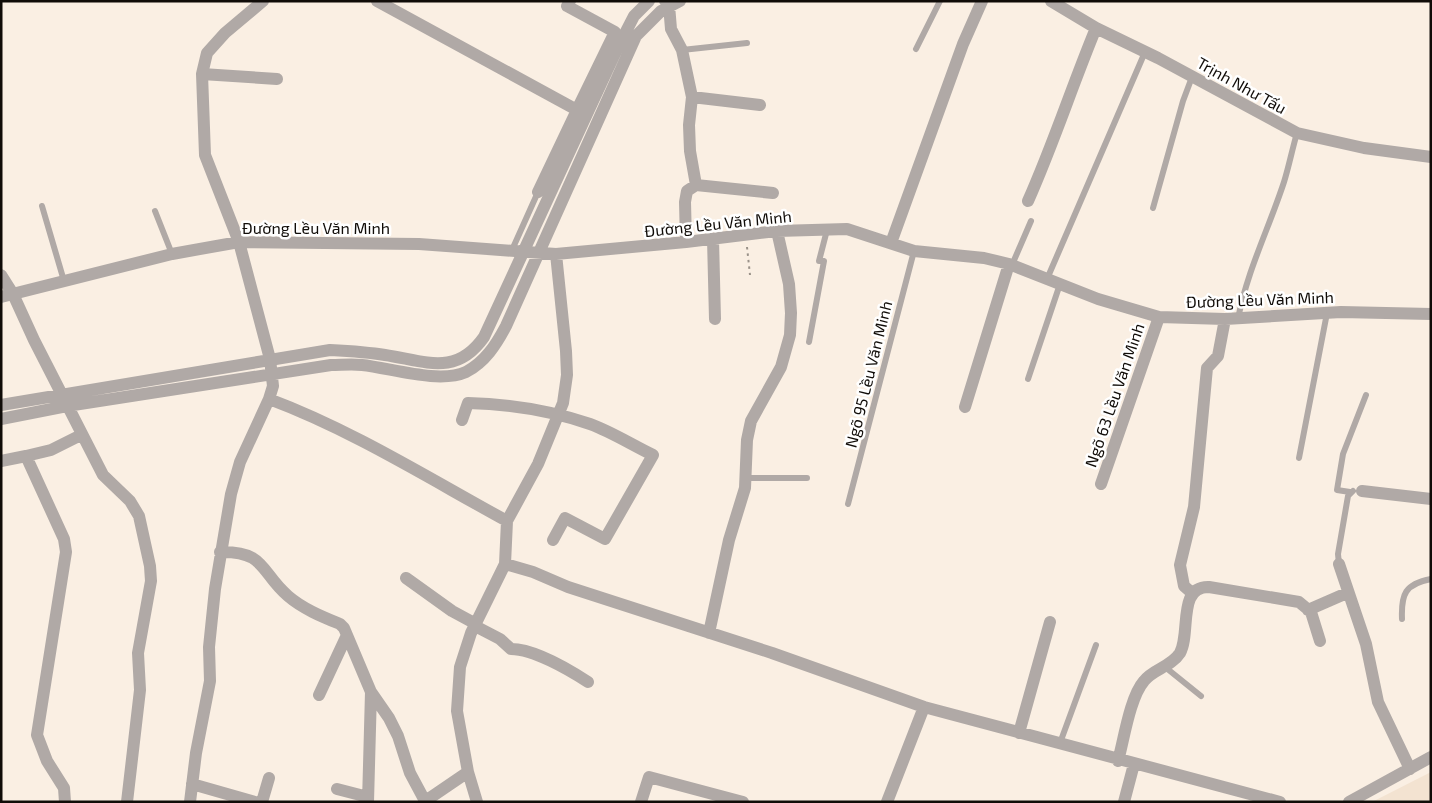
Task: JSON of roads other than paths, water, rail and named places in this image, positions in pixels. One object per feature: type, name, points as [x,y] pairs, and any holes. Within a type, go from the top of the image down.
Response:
[{"type":"street","points":[[190,802],[210,681],[209,647],[220,552],[231,494],[240,462],[269,399],[272,375],[270,359],[238,242],[205,155],[202,74],[207,53],[225,32],[263,1]]},
{"type":"street","points":[[378,1],[577,110]]},
{"type":"street","points":[[538,192],[615,32],[567,6],[570,1]]},
{"type":"street","points":[[1,405],[330,350],[436,364],[450,363],[471,353],[484,337],[517,251],[617,49],[634,16],[649,1]]},
{"type":"street","points":[[891,243],[963,44],[982,1]]},
{"type":"street","name":"Trịnh Như Tấu","points":[[1051,1],[1096,28],[1145,52],[1297,134],[1364,148],[1431,157]]},
{"type":"street","points":[[671,3],[671,29],[682,50],[692,98],[689,125],[690,151],[696,185]]},
{"type":"street","points":[[1,419],[67,406],[107,402],[346,364],[449,375],[464,372],[478,364],[498,342],[540,253],[636,36],[648,21],[671,3]]},
{"type":"street","points":[[1028,201],[1049,155],[1071,88],[1096,28]]},
{"type":"street","points":[[202,74],[277,79]]},
{"type":"street","points":[[692,98],[760,106]]},
{"type":"street","points":[[686,242],[685,202],[687,191],[696,185],[773,193]]},
{"type":"street","name":"Đường Lều Văn Minh","points":[[7,296],[172,254],[238,242],[419,244],[556,254],[686,242],[777,231],[847,229],[914,251],[984,258],[1011,265],[1098,299],[1159,316],[1231,319],[1327,313],[1431,314]]},
{"type":"street","points":[[709,633],[729,540],[746,478],[747,440],[751,421],[782,368],[790,335],[789,284],[777,231]]},
{"type":"street","points":[[713,239],[715,319]]},
{"type":"street","points":[[478,802],[468,772],[457,711],[460,667],[475,625],[505,564],[507,522],[538,464],[558,416],[567,375],[556,254]]},
{"type":"street","points":[[965,407],[1011,265]]},
{"type":"street","points":[[1,275],[7,296],[62,394],[81,435],[103,475],[130,501],[139,516],[150,566],[149,600],[138,653],[140,690],[127,802]]},
{"type":"street","name":"Ngõ 63 Lều Văn Minh","points":[[1100,484],[1159,316]]},
{"type":"street","points":[[1192,593],[1184,586],[1180,565],[1194,507],[1207,368],[1218,356],[1231,319]]},
{"type":"street","points":[[400,371],[401,358]]},
{"type":"street","points":[[104,388],[107,402]]},
{"type":"street","points":[[269,399],[296,409],[388,456],[507,522]]},
{"type":"street","points":[[462,420],[468,403],[489,404],[558,416],[591,425],[653,455],[605,539],[565,518],[553,540]]},
{"type":"street","points":[[1,460],[51,450],[81,435]]},
{"type":"street","points":[[26,456],[36,482],[57,519],[66,552],[38,735],[47,761],[64,788],[65,802]]},
{"type":"street","points":[[1356,492],[1431,499]]},
{"type":"street","points":[[220,552],[246,553],[265,569],[287,596],[340,624],[347,635],[372,692],[398,736],[410,773],[425,802],[468,772]]},
{"type":"street","points":[[505,564],[533,572],[568,587],[709,633],[924,708],[1280,802]]},
{"type":"street","points":[[1339,564],[1347,593],[1366,644],[1378,702],[1410,769]]},
{"type":"street","points":[[406,578],[452,611],[500,639],[511,649],[523,649],[565,667],[588,682]]},
{"type":"street","points":[[1118,760],[1140,687],[1148,676],[1165,666],[1179,654],[1184,643],[1187,606],[1192,593],[1202,587],[1299,602],[1308,610],[1320,640]]},
{"type":"street","points":[[1308,610],[1347,593]]},
{"type":"street","points":[[1018,733],[1050,622]]},
{"type":"street","points":[[319,695],[347,635]]},
{"type":"street","points":[[337,789],[368,799],[372,692]]},
{"type":"street","points":[[887,802],[924,708]]},
{"type":"street","points":[[1348,802],[1431,757]]},
{"type":"street","points":[[1124,802],[1134,764]]},
{"type":"street","points":[[641,802],[649,777],[743,802]]},
{"type":"street","points":[[262,802],[269,778]]},
{"type":"street","points":[[192,784],[255,802]]},
{"type":"lane","points":[[916,48],[940,1]]},
{"type":"lane","points":[[682,50],[747,43]]},
{"type":"lane","points":[[1048,279],[1145,52]]},
{"type":"lane","points":[[1153,208],[1183,101],[1192,77]]},
{"type":"lane","points":[[1231,319],[1242,295],[1259,244],[1283,183],[1297,134]]},
{"type":"lane","points":[[517,251],[538,192]]},
{"type":"lane","points":[[42,206],[64,283]]},
{"type":"lane","points":[[155,211],[172,254]]},
{"type":"lane","points":[[1011,265],[1031,221]]},
{"type":"lane","points":[[809,342],[824,261],[819,261],[827,230]]},
{"type":"lane","name":"Ngõ 95 Lều Văn Minh","points":[[848,504],[914,251]]},
{"type":"lane","points":[[1028,379],[1060,284]]},
{"type":"lane","points":[[1299,458],[1327,313]]},
{"type":"lane","points":[[1339,564],[1338,554],[1356,492],[1338,490],[1344,454],[1366,395]]},
{"type":"lane","points":[[746,478],[807,478]]},
{"type":"lane","points":[[1402,620],[1401,605],[1406,590],[1416,582],[1431,579]]},
{"type":"lane","points":[[1059,744],[1096,645]]},
{"type":"lane","points":[[1165,666],[1201,696]]}]
